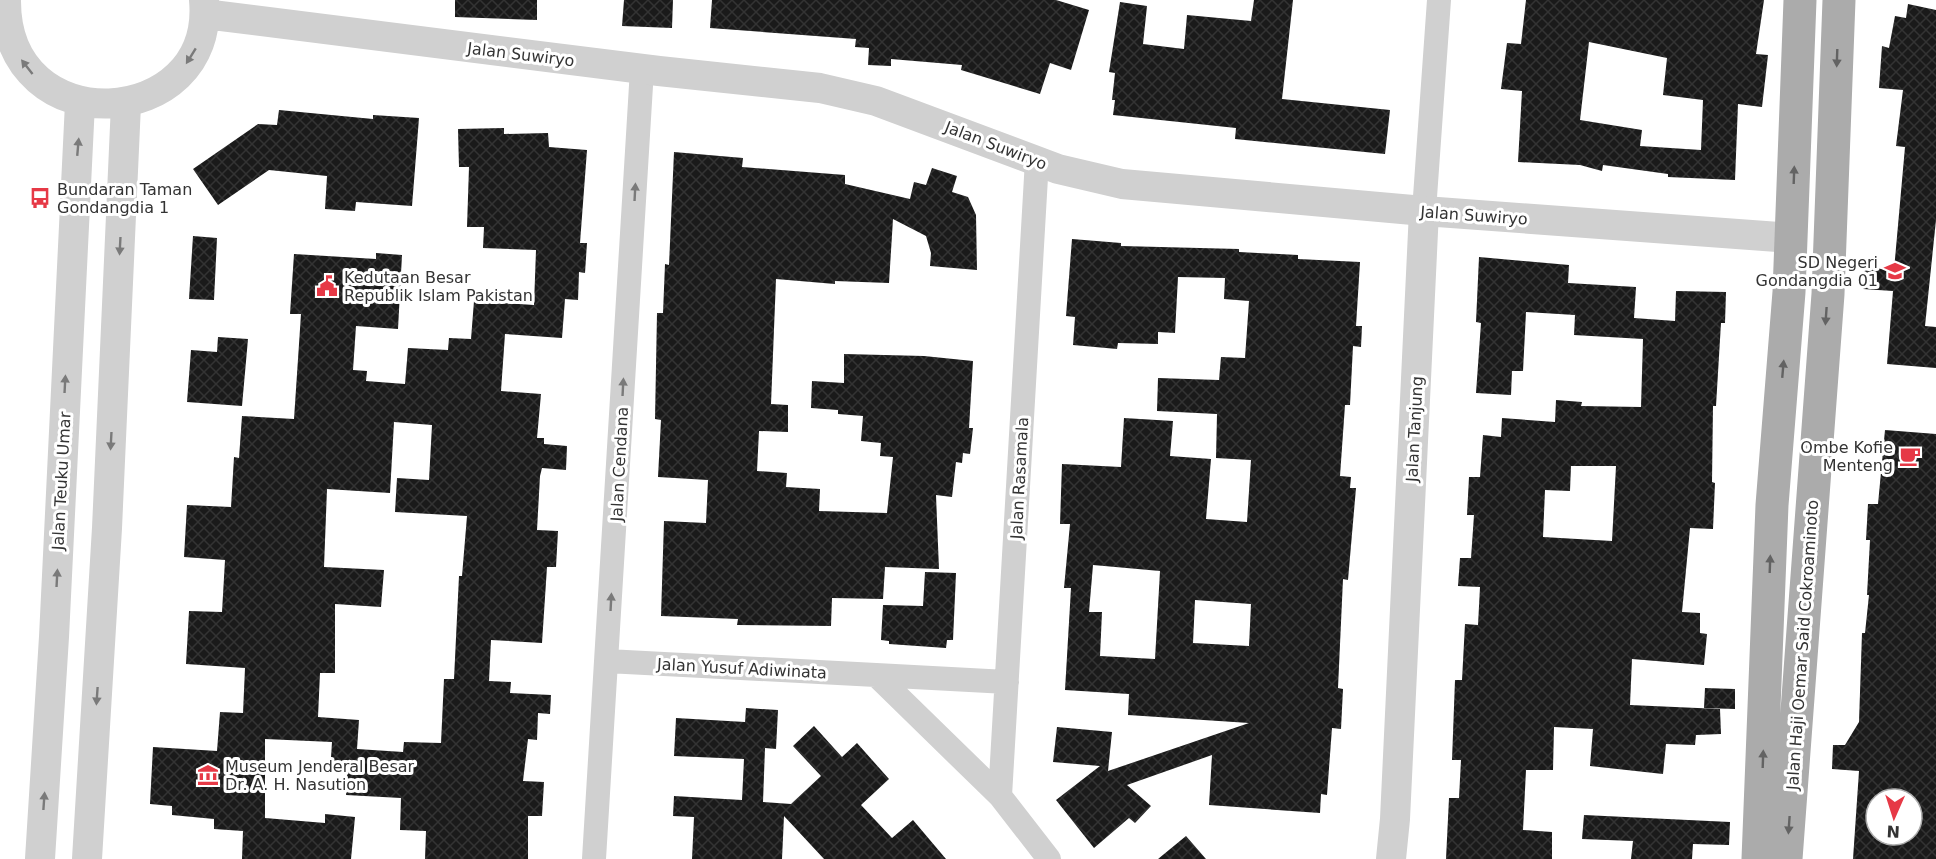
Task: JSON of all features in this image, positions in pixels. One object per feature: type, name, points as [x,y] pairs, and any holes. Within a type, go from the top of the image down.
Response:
[{"type":"main road","name":"Jalan Haji Oemar Said Cokroaminoto","points":[[1758,859],[1772,505],[1792,238],[1800,0]]},
{"type":"main road","name":"Jalan Haji Oemar Said Cokroaminoto","points":[[1786,859],[1828,294],[1839,0]]},
{"type":"street","name":"Jalan Tanjung","points":[[1390,859],[1395,819],[1424,211],[1439,0]]},
{"type":"street","points":[[4,1],[13,45],[25,65],[40,81],[59,94],[80,103],[126,104],[156,92],[181,72],[198,45],[204,7]]},
{"type":"street","name":"Jalan Suwiryo","points":[[204,7],[642,69],[820,88],[876,101],[1058,169],[1088,178],[1122,184],[1424,211],[1792,238]]},
{"type":"street","name":"Jalan Cendana","points":[[594,859],[642,69]]},
{"type":"street","name":"Jalan Teuku Umar","points":[[40,859],[54,637],[80,103]]},
{"type":"street","points":[[87,859],[126,104]]},
{"type":"street","name":"Jalan Rasamala","points":[[1000,796],[1037,160]]},
{"type":"street","points":[[54,637],[100,638]]},
{"type":"street","name":"Jalan Yusuf Adiwinata","points":[[607,661],[1007,682]]},
{"type":"street","points":[[876,675],[1000,796],[1049,859]]},
{"type":"building","points":[[455,0],[537,0],[537,20],[455,17]]},
{"type":"building","points":[[624,0],[673,0],[672,28],[622,26]]},
{"type":"building","points":[[712,0],[1056,0],[1089,10],[1071,70],[1050,63],[1040,94],[961,70],[962,65],[891,59],[891,66],[868,65],[869,48],[855,47],[856,39],[710,28]]},
{"type":"building","points":[[1254,0],[1293,0],[1282,99],[1390,110],[1385,154],[1235,139],[1236,128],[1113,115],[1115,73],[1109,72],[1120,2],[1147,6],[1143,44],[1184,49],[1187,15],[1251,21]]},
{"type":"building","points":[[1526,0],[1764,0],[1756,54],[1768,55],[1762,107],[1738,104],[1735,180],[1668,177],[1668,174],[1603,165],[1602,171],[1580,165],[1518,162],[1522,91],[1501,89],[1507,43],[1521,44]],"holes":[[[1589,42],[1667,58],[1663,95],[1703,100],[1701,150],[1640,146],[1642,130],[1580,120]]]},
{"type":"building","points":[[1908,4],[1936,10],[1936,220],[1925,326],[1936,327],[1936,368],[1887,364],[1893,291],[1863,289],[1865,267],[1894,270],[1905,147],[1896,146],[1903,90],[1879,88],[1882,46],[1889,48],[1895,16],[1906,18]]},
{"type":"building","points":[[279,110],[373,119],[373,115],[419,118],[412,206],[356,202],[355,211],[325,209],[327,176],[269,170],[218,205],[193,169],[258,124],[277,125]]},
{"type":"building","points":[[504,128],[504,134],[548,133],[549,147],[587,150],[580,243],[587,243],[585,273],[579,272],[578,300],[565,299],[562,338],[505,334],[501,391],[541,394],[537,438],[544,438],[544,444],[567,446],[566,470],[542,468],[540,476],[537,530],[558,531],[556,567],[547,567],[542,643],[491,640],[489,681],[511,682],[510,693],[551,695],[550,714],[538,713],[537,740],[528,739],[523,781],[544,782],[542,816],[528,816],[528,859],[425,859],[426,831],[400,830],[401,798],[346,795],[347,774],[330,773],[332,742],[265,739],[265,818],[325,823],[325,814],[355,817],[351,859],[242,859],[243,831],[214,829],[214,819],[172,815],[172,806],[150,804],[153,747],[217,751],[220,712],[243,713],[245,668],[186,664],[189,611],[222,612],[225,560],[184,557],[187,505],[231,507],[234,457],[239,458],[242,416],[294,419],[301,314],[290,314],[294,254],[376,259],[376,253],[402,255],[398,329],[356,326],[353,370],[367,371],[366,381],[405,384],[408,348],[448,350],[449,338],[471,339],[474,301],[534,305],[536,250],[483,248],[484,227],[467,227],[469,167],[459,167],[458,129]],"holes":[[[394,422],[432,425],[429,480],[397,478],[395,512],[467,516],[462,576],[459,576],[454,679],[444,679],[441,743],[404,742],[403,752],[357,749],[359,720],[318,717],[320,673],[335,673],[335,604],[381,607],[384,570],[324,567],[327,489],[390,493]]]},
{"type":"building","points":[[674,152],[743,158],[742,167],[845,175],[845,184],[910,199],[914,182],[926,185],[932,168],[957,176],[952,192],[968,197],[976,215],[977,270],[930,266],[931,253],[926,236],[893,219],[889,283],[835,281],[835,284],[776,279],[771,404],[788,405],[788,432],[759,431],[757,471],[787,473],[786,487],[820,489],[819,511],[887,513],[893,457],[880,456],[881,443],[861,441],[863,416],[838,414],[838,410],[811,408],[812,381],[844,383],[844,354],[924,356],[973,361],[969,428],[973,428],[970,454],[963,453],[962,463],[956,462],[952,497],[936,495],[939,569],[885,567],[883,599],[832,598],[831,626],[737,625],[738,619],[661,616],[664,521],[706,523],[708,480],[658,477],[661,420],[655,419],[657,313],[663,313],[665,264],[669,265]]},
{"type":"building","points":[[193,236],[217,238],[214,300],[189,299]]},
{"type":"building","points":[[1072,239],[1121,243],[1121,246],[1239,249],[1239,252],[1298,255],[1298,259],[1360,262],[1356,326],[1362,326],[1361,347],[1353,346],[1350,405],[1345,405],[1340,476],[1351,477],[1350,488],[1356,488],[1348,580],[1343,579],[1338,688],[1343,689],[1341,729],[1332,728],[1327,795],[1321,794],[1320,813],[1209,805],[1212,755],[1127,785],[1151,806],[1135,823],[1129,818],[1094,848],[1056,800],[1100,766],[1053,762],[1057,727],[1112,732],[1108,771],[1249,723],[1128,715],[1129,694],[1065,690],[1071,588],[1064,588],[1070,524],[1060,524],[1062,464],[1121,467],[1124,418],[1173,421],[1170,456],[1211,459],[1206,519],[1247,522],[1251,460],[1216,458],[1217,414],[1157,411],[1158,378],[1219,380],[1221,357],[1245,358],[1249,301],[1224,299],[1225,278],[1178,277],[1175,333],[1158,332],[1158,344],[1118,343],[1117,349],[1073,345],[1075,317],[1066,316]],"holes":[[[1093,565],[1160,571],[1155,659],[1100,656],[1102,612],[1089,612]],[[1195,600],[1251,604],[1249,646],[1193,643]]]},
{"type":"building","points":[[1479,257],[1569,265],[1568,283],[1636,287],[1634,318],[1675,321],[1676,291],[1726,292],[1725,323],[1721,323],[1716,406],[1713,406],[1712,482],[1715,483],[1713,529],[1690,528],[1682,612],[1700,613],[1700,633],[1707,634],[1704,665],[1632,659],[1630,705],[1720,709],[1721,734],[1696,735],[1695,745],[1666,744],[1663,774],[1590,766],[1593,729],[1554,727],[1553,770],[1526,770],[1523,830],[1552,832],[1552,859],[1446,859],[1449,798],[1459,798],[1461,760],[1452,760],[1455,680],[1462,680],[1465,624],[1478,625],[1480,587],[1458,586],[1460,558],[1471,558],[1474,515],[1467,515],[1469,477],[1480,477],[1483,435],[1501,437],[1502,418],[1555,422],[1556,400],[1582,402],[1581,406],[1641,407],[1643,339],[1574,335],[1575,315],[1526,312],[1523,371],[1512,371],[1511,395],[1476,393],[1481,323],[1476,322]],"holes":[[[1571,466],[1616,466],[1612,541],[1543,537],[1545,490],[1570,491]]]},
{"type":"building","points":[[218,337],[248,339],[242,406],[187,402],[191,350],[217,352]]},
{"type":"building","points":[[1885,430],[1936,434],[1936,859],[1853,859],[1859,771],[1832,769],[1833,745],[1845,745],[1859,722],[1862,633],[1865,633],[1869,595],[1867,595],[1870,540],[1866,540],[1868,504],[1878,504]]},
{"type":"building","points":[[925,572],[956,573],[953,640],[947,640],[946,648],[889,644],[889,641],[881,640],[883,605],[923,606]]},
{"type":"building","points":[[1705,688],[1735,689],[1735,709],[1704,708]]},
{"type":"building","points":[[746,708],[778,710],[776,749],[765,748],[763,802],[791,804],[821,776],[793,746],[814,726],[842,757],[857,743],[889,779],[861,805],[892,838],[913,820],[946,859],[824,859],[784,816],[782,859],[692,859],[694,817],[673,816],[674,796],[742,800],[744,759],[674,756],[676,718],[745,722]]},
{"type":"building","points":[[1584,815],[1730,822],[1729,845],[1693,844],[1692,859],[1631,859],[1633,841],[1582,839]]},
{"type":"building","points":[[1186,836],[1206,859],[1158,859]]},
{"type":"place","name":"Bundaran Taman Gondangdia 1","points":[[40,198]]},
{"type":"place","name":"SD Negeri Gondangdia 01","points":[[1895,271]]},
{"type":"place","name":"Kedutaan Besar Republik Islam Pakistan","points":[[327,286]]},
{"type":"place","name":"Ombe Kofie Menteng","points":[[1910,456]]},
{"type":"place","name":"Museum Jenderal Besar Dr. A. H. Nasution","points":[[208,775]]}]
